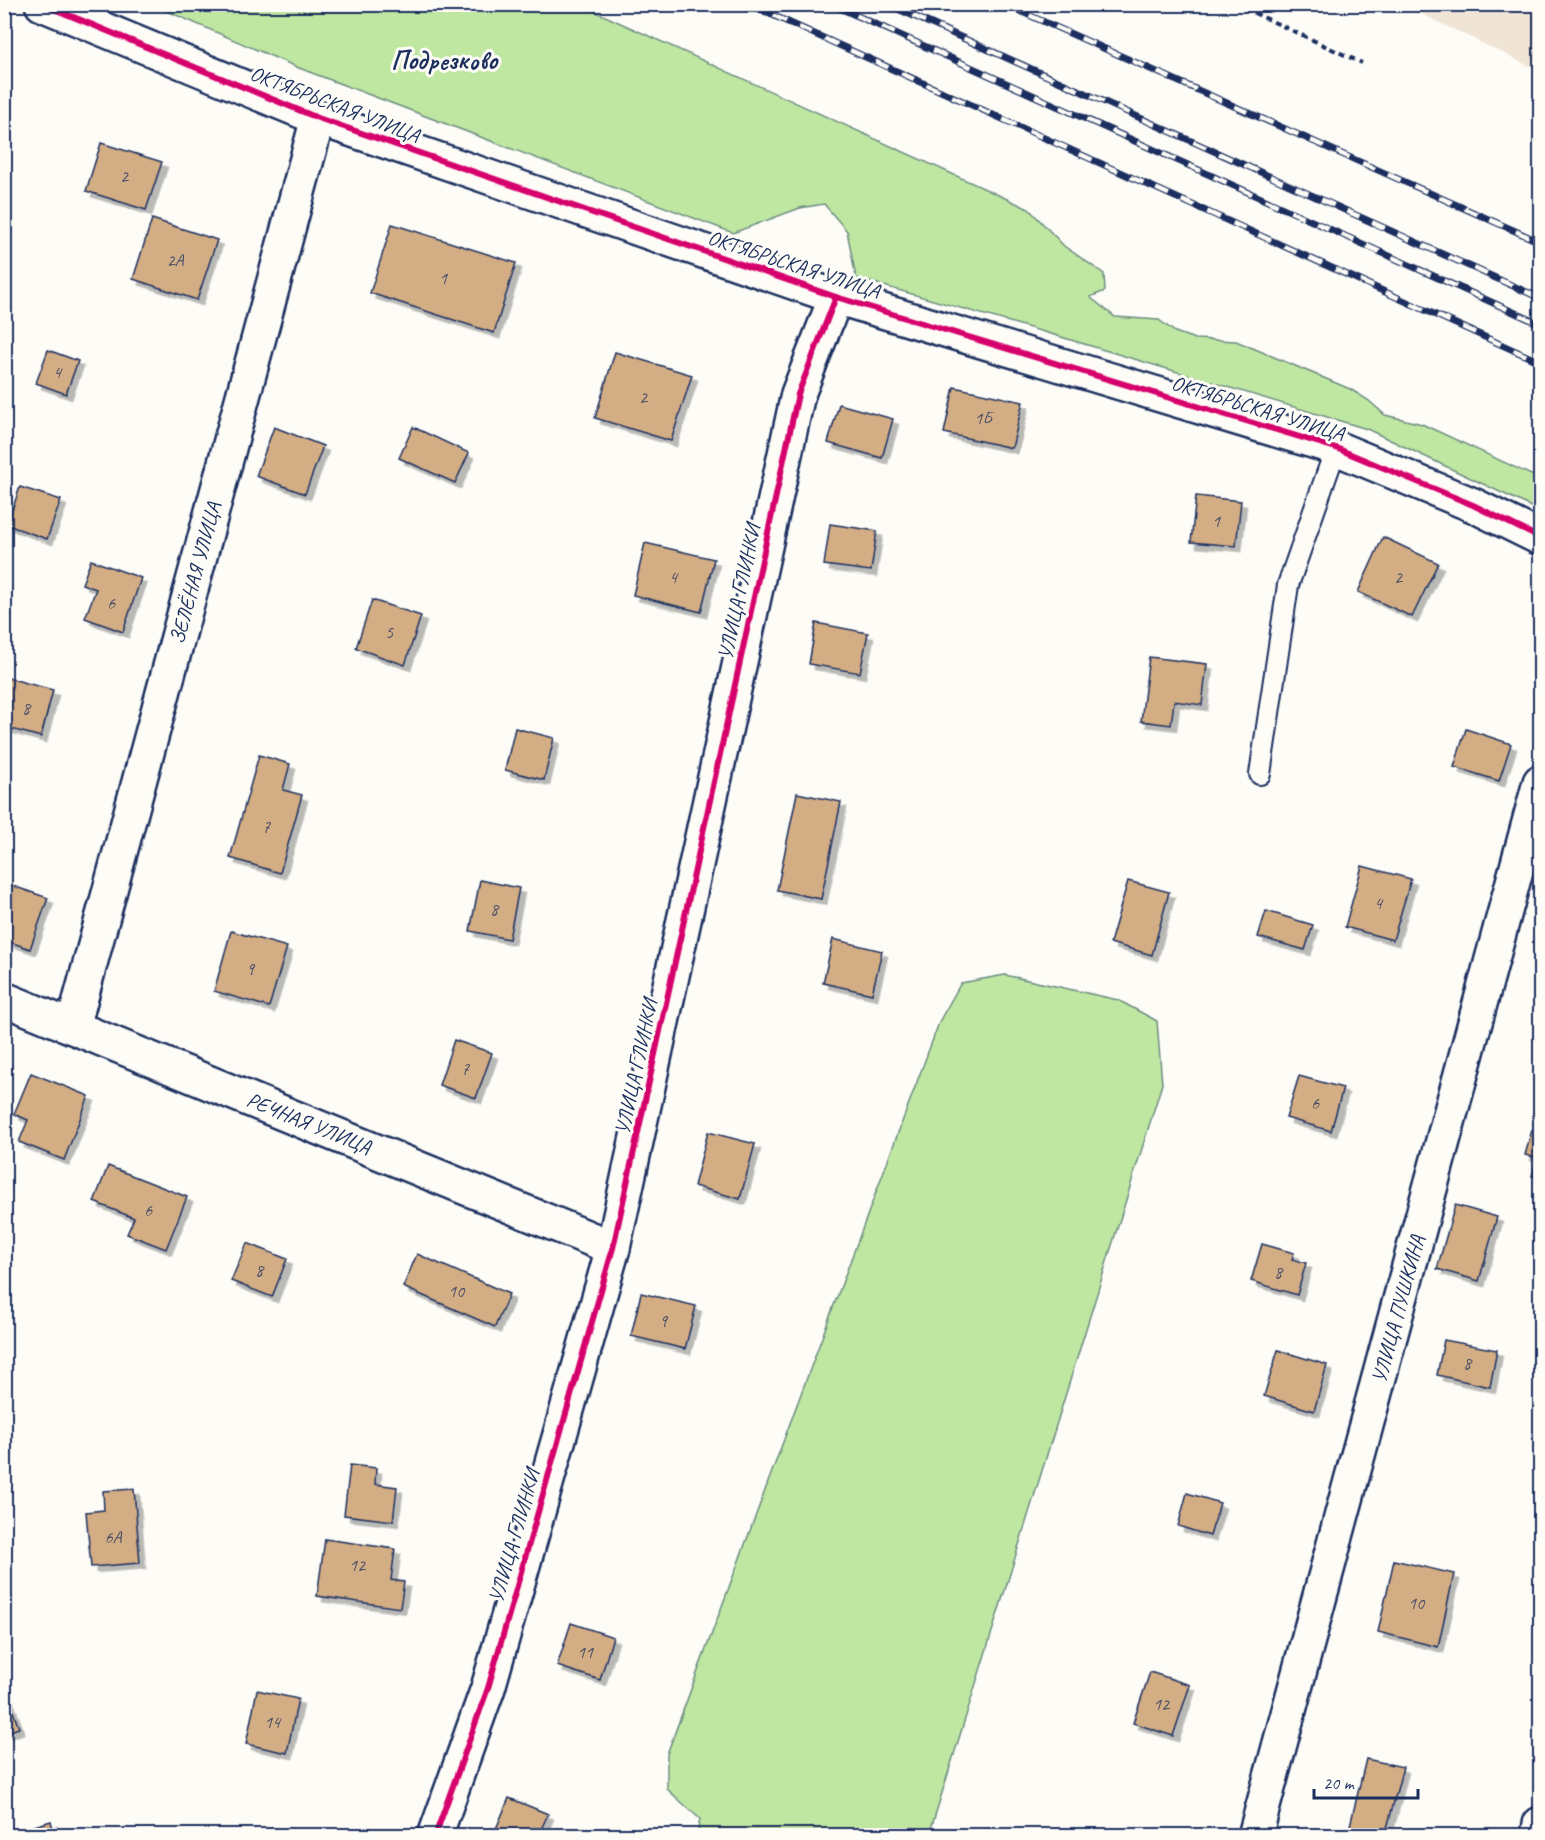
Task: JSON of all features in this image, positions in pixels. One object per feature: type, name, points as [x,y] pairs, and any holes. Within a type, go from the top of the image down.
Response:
[{"type":"street","name":"ОКТЯБРЬСКАЯ УЛИЦА","points":[[42,4],[318,118],[836,297],[1336,448],[1473,505],[1540,538]]},
{"type":"street","name":"ЗЕЛЁНАЯ УЛИЦА","points":[[73,1027],[318,118]]},
{"type":"street","name":"УЛИЦА ГЛИНКИ","points":[[435,1836],[488,1688],[613,1248],[798,394],[836,297]]},
{"type":"street","name":"УЛИЦА ПУШКИНА","points":[[1255,1836],[1540,782]]},
{"type":"street","name":"РЕЧНАЯ УЛИЦА","points":[[4,999],[613,1248]]},
{"type":"street","points":[[1538,1836],[1540,1824]]},
{"type":"lane","points":[[1260,774],[1288,585],[1336,448]]},
{"type":"path","points":[[1235,4],[1362,63]]},
{"type":"shaded area","points":[[1403,5],[1540,5],[1540,71]]},
{"type":"green space","points":[[153,5],[581,5],[1029,209],[1064,246],[1104,274],[1105,291],[1090,297],[1115,317],[1159,320],[1175,332],[1195,339],[1236,341],[1350,389],[1368,400],[1385,415],[1422,424],[1540,479],[1540,511],[1367,429],[856,278],[847,231],[824,204],[800,208],[733,233],[299,68]]},
{"type":"green space","points":[[1005,975],[1118,1000],[1157,1021],[1162,1084],[929,1835],[697,1835],[700,1819],[667,1789],[667,1754],[940,1020],[961,983]]},
{"type":"building","points":[[101,143],[162,162],[146,210],[86,191]]},
{"type":"building","points":[[152,219],[217,240],[197,300],[133,279]]},
{"type":"building","points":[[392,224],[516,263],[494,333],[370,293]]},
{"type":"building","points":[[48,350],[78,361],[66,394],[36,383]]},
{"type":"building","points":[[615,352],[692,375],[671,441],[595,418]]},
{"type":"building","points":[[954,387],[1023,402],[1012,448],[944,433]]},
{"type":"building","points":[[839,404],[893,419],[882,458],[828,443]]},
{"type":"building","points":[[274,427],[323,446],[305,494],[256,476]]},
{"type":"building","points":[[413,427],[469,453],[455,483],[399,458]]},
{"type":"building","points":[[20,487],[61,500],[47,539],[7,525]]},
{"type":"building","points":[[1196,496],[1241,501],[1236,546],[1191,542]]},
{"type":"building","points":[[830,524],[877,531],[871,571],[824,565]]},
{"type":"building","points":[[1383,537],[1438,563],[1412,617],[1358,592]]},
{"type":"building","points":[[645,543],[714,559],[701,612],[633,595]]},
{"type":"building","points":[[91,560],[141,578],[123,632],[85,618],[96,589],[82,584]]},
{"type":"building","points":[[372,600],[421,616],[405,665],[356,648]]},
{"type":"building","points":[[816,623],[868,633],[860,673],[809,664]]},
{"type":"building","points":[[1149,657],[1207,664],[1202,705],[1174,701],[1171,725],[1141,721]]},
{"type":"building","points":[[4,677],[53,690],[41,737],[4,727]]},
{"type":"building","points":[[515,728],[554,738],[544,780],[505,770]]},
{"type":"building","points":[[1466,729],[1511,744],[1499,781],[1454,767]]},
{"type":"building","points":[[259,755],[290,764],[283,790],[302,795],[280,873],[230,858]]},
{"type":"building","points":[[797,793],[841,802],[821,899],[777,890]]},
{"type":"building","points":[[1362,866],[1411,879],[1393,940],[1345,927]]},
{"type":"building","points":[[480,880],[519,888],[509,939],[470,931]]},
{"type":"building","points":[[1128,881],[1169,892],[1152,955],[1110,943]]},
{"type":"building","points":[[7,884],[48,898],[30,949],[4,940],[4,891]]},
{"type":"building","points":[[1266,911],[1313,925],[1305,950],[1258,937]]},
{"type":"building","points":[[231,931],[287,947],[269,1007],[214,991]]},
{"type":"building","points":[[833,939],[882,951],[872,994],[823,983]]},
{"type":"building","points":[[454,1040],[492,1053],[476,1098],[439,1085]]},
{"type":"building","points":[[31,1073],[89,1096],[64,1160],[19,1142],[28,1120],[14,1114]]},
{"type":"building","points":[[1299,1076],[1343,1088],[1331,1131],[1286,1118]]},
{"type":"building","points":[[1532,1130],[1540,1133],[1540,1179],[1532,1176],[1537,1158],[1525,1155]]},
{"type":"building","points":[[708,1132],[755,1144],[740,1199],[694,1186]]},
{"type":"building","points":[[108,1166],[187,1197],[166,1249],[127,1234],[134,1218],[94,1202]]},
{"type":"building","points":[[1455,1205],[1497,1217],[1479,1281],[1437,1269]]},
{"type":"building","points":[[247,1243],[287,1259],[272,1297],[231,1281]]},
{"type":"building","points":[[1262,1244],[1294,1253],[1292,1259],[1306,1263],[1297,1295],[1251,1281]]},
{"type":"building","points":[[417,1254],[509,1294],[495,1327],[403,1287]]},
{"type":"building","points":[[641,1293],[696,1306],[685,1349],[631,1336]]},
{"type":"building","points":[[1444,1340],[1497,1350],[1490,1387],[1437,1375]]},
{"type":"building","points":[[1278,1350],[1327,1365],[1314,1411],[1264,1396]]},
{"type":"building","points":[[350,1465],[376,1468],[375,1484],[397,1487],[393,1521],[344,1515]]},
{"type":"building","points":[[134,1489],[140,1563],[91,1567],[86,1512],[104,1510],[103,1491]]},
{"type":"building","points":[[1187,1493],[1220,1503],[1210,1536],[1178,1526]]},
{"type":"building","points":[[325,1539],[395,1549],[391,1580],[404,1582],[400,1608],[317,1596]]},
{"type":"building","points":[[1394,1560],[1454,1574],[1438,1647],[1378,1632]]},
{"type":"building","points":[[571,1623],[613,1637],[600,1680],[557,1666]]},
{"type":"building","points":[[1150,1672],[1190,1685],[1173,1736],[1133,1723]]},
{"type":"building","points":[[4,1687],[19,1728],[4,1733]]},
{"type":"building","points":[[257,1690],[298,1699],[287,1753],[246,1744]]},
{"type":"building","points":[[1366,1759],[1403,1767],[1385,1836],[1348,1834]]},
{"type":"building","points":[[509,1798],[548,1814],[538,1836],[493,1836]]},
{"type":"building","points":[[51,1821],[55,1836],[4,1836],[4,1835]]},
{"type":"railway","points":[[748,4],[1540,362]]},
{"type":"railway","points":[[831,4],[1540,324]]},
{"type":"railway","points":[[887,4],[1540,298]]},
{"type":"railway","points":[[1004,4],[1540,242]]},
{"type":"cycle path","points":[[42,4],[318,118],[836,297],[1336,448],[1473,505],[1540,538]]},
{"type":"cycle path","points":[[435,1836],[488,1688],[613,1248],[798,394],[836,297]]},
{"type":"district","name":"Подрезково","points":[[444,60]]}]
